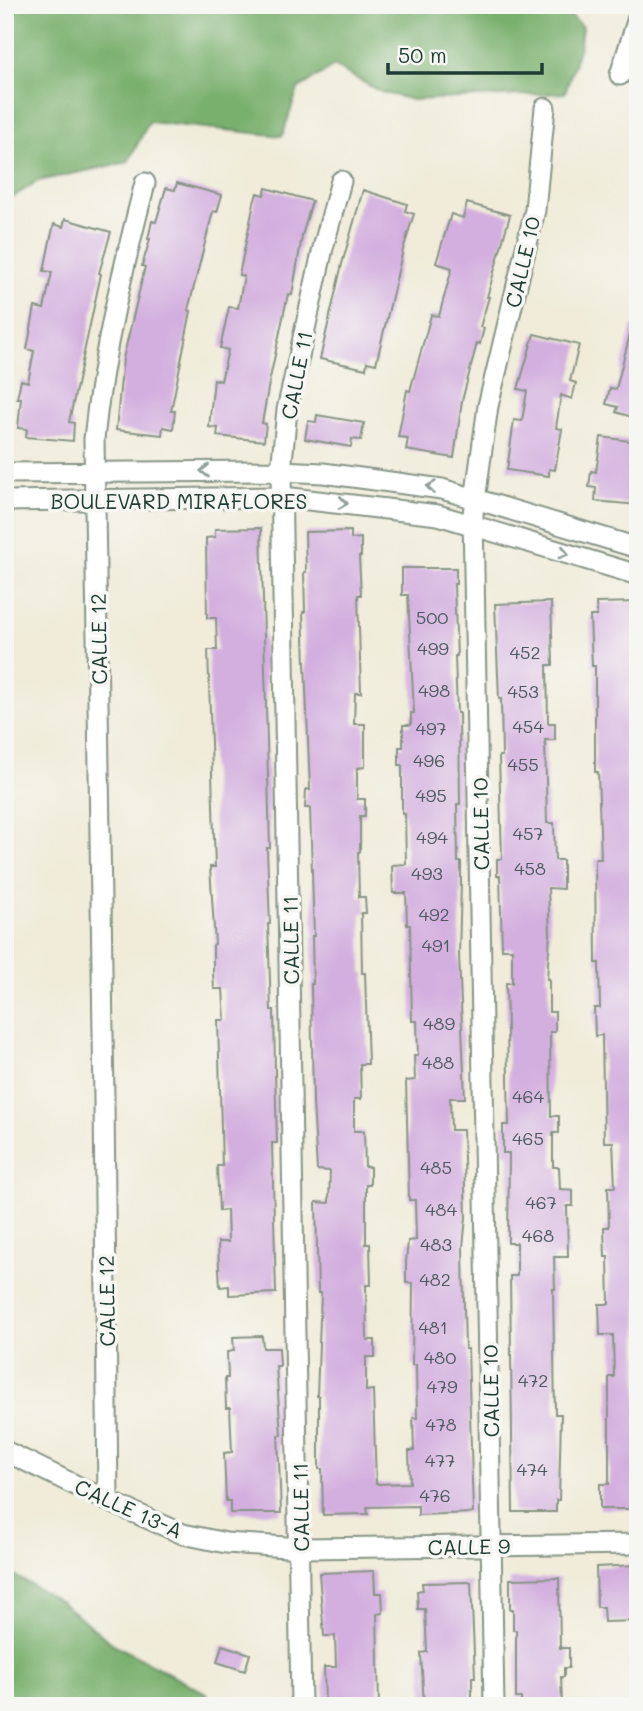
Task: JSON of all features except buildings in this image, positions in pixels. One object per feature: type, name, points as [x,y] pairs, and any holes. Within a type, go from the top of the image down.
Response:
[{"type":"street","points":[[620,75],[638,18]]},
{"type":"street","name":"CALLE 10","points":[[494,1706],[475,498],[488,406],[535,210],[545,108]]},
{"type":"street","name":"CALLE 11","points":[[301,1706],[281,471],[287,410],[323,248],[341,181]]},
{"type":"street","name":"CALLE 12","points":[[108,1502],[94,439],[101,376],[115,298],[145,183]]},
{"type":"street","name":"BOULEVARD MIRAFLORES","points":[[5,473],[323,473],[442,489],[638,548]]},
{"type":"street","name":"BOULEVARD MIRAFLORES","points":[[5,501],[282,497],[438,515],[638,575]]},
{"type":"street","name":"CALLE 13-A","points":[[5,1451],[108,1502],[183,1534],[226,1543],[300,1548]]},
{"type":"street","name":"CALLE 9","points":[[300,1548],[638,1544]]},
{"type":"green space","points":[[5,5],[561,5],[582,27],[579,49],[565,93],[412,100],[381,92],[334,66],[298,89],[282,136],[149,122],[128,162],[38,181],[5,202]]},
{"type":"green space","points":[[10,1573],[61,1602],[113,1644],[206,1693],[216,1706],[5,1706],[5,1574]]}]
